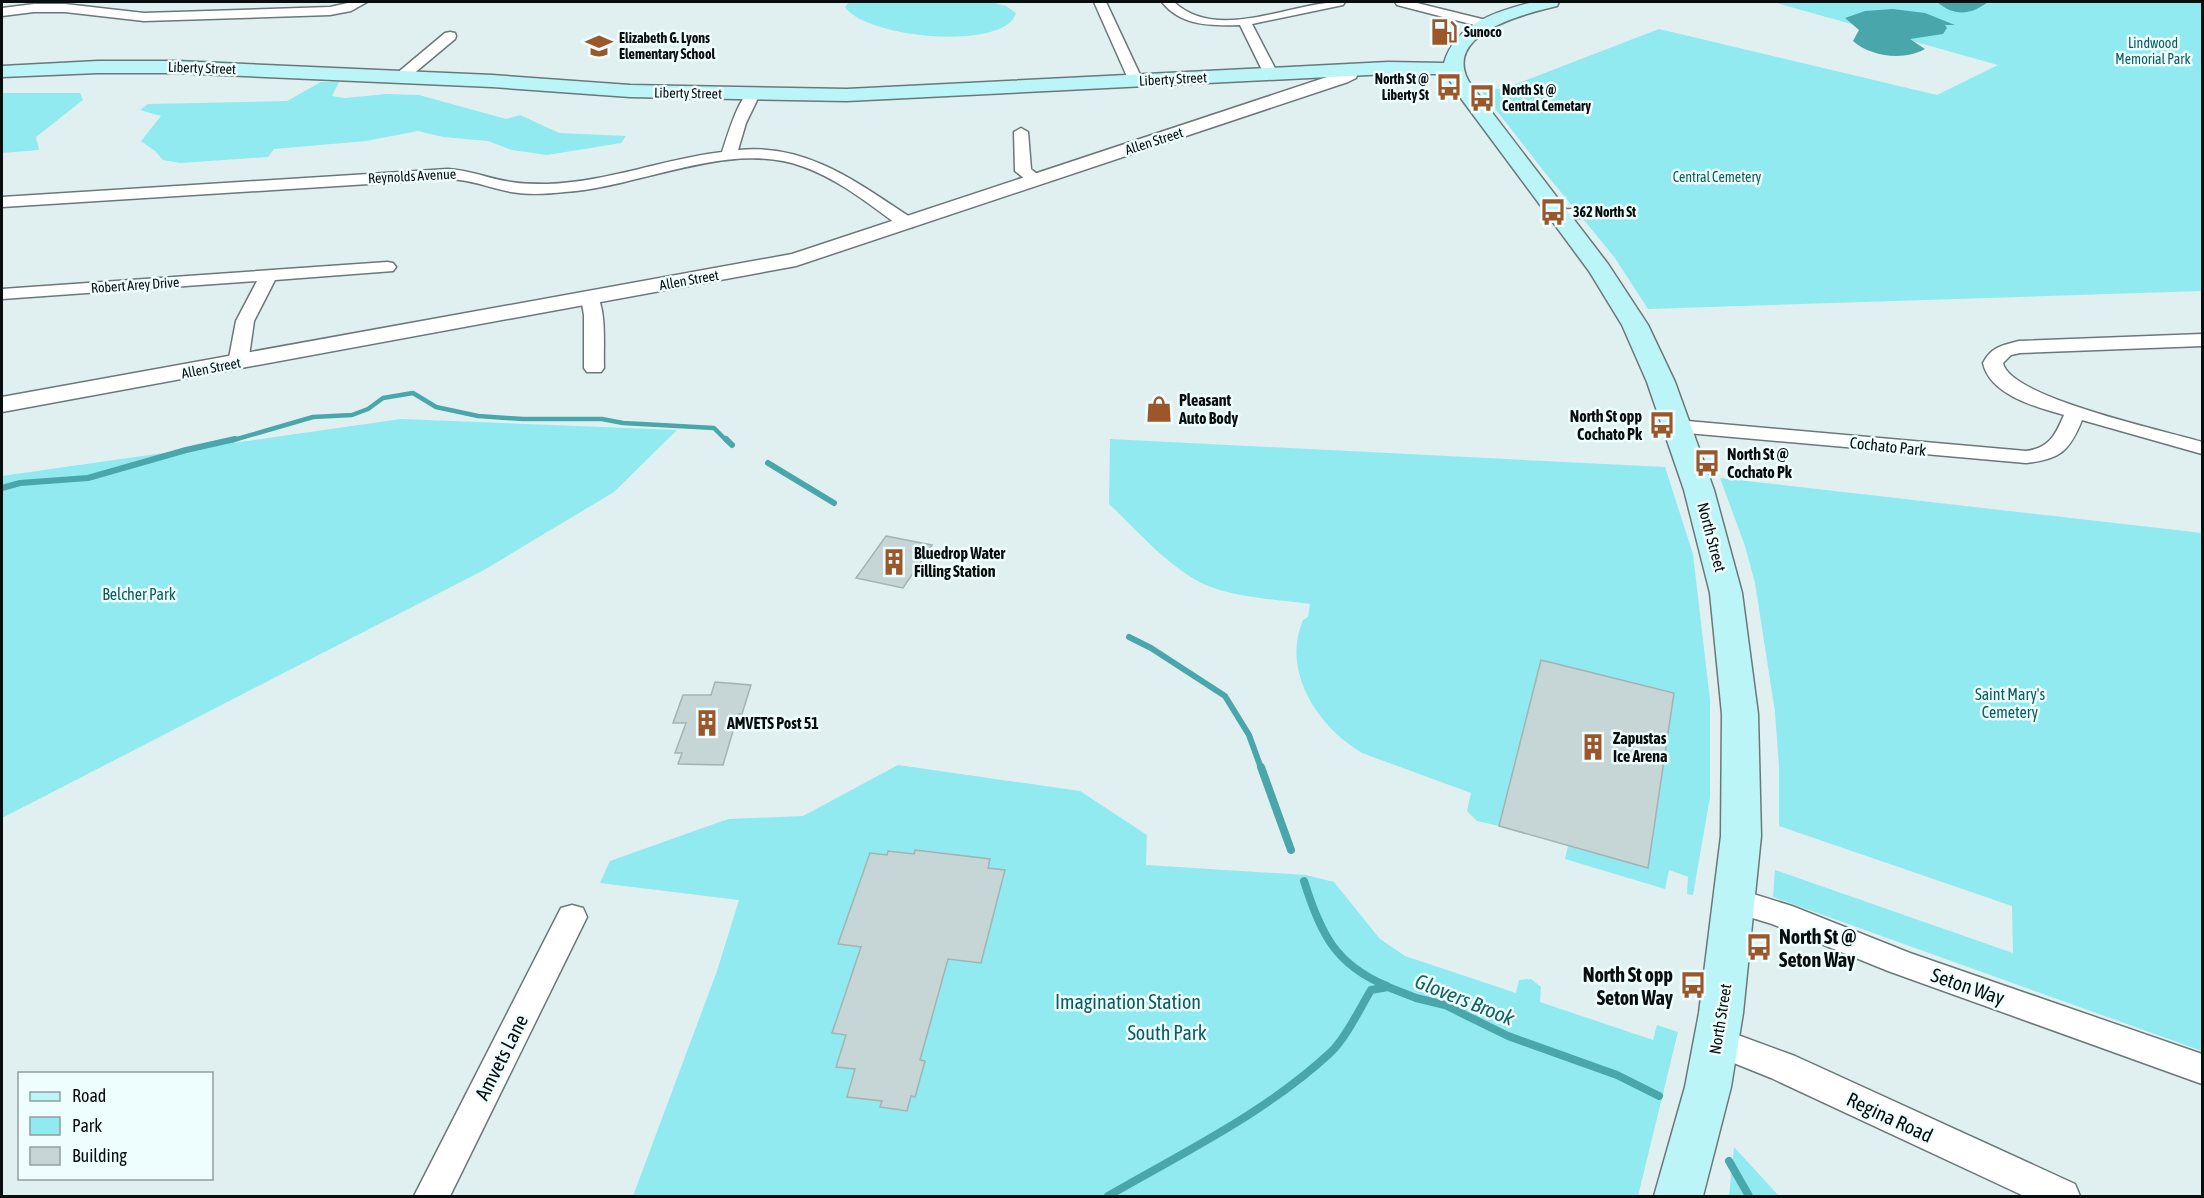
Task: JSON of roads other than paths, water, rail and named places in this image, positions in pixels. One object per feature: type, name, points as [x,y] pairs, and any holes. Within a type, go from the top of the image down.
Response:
[{"type":"main road","points":[[1456,59],[1468,36],[1486,24],[1551,2]]},
{"type":"main road","name":"Liberty Street","points":[[1374,68],[1406,62],[1456,59]]},
{"type":"main road","name":"Liberty Street","points":[[2,72],[154,66],[400,77],[630,92],[888,94],[1351,70],[1456,59]]},
{"type":"main road","name":"North Street","points":[[1456,59],[1464,89],[1600,269],[1635,326],[1654,364],[1716,548],[1735,651],[1742,772],[1741,836],[1729,960],[1716,1041],[1708,1087],[1679,1197]]},
{"type":"street","points":[[2,12],[34,8],[65,8],[120,16],[167,16],[330,11],[352,7],[361,2]]},
{"type":"street","points":[[1100,2],[1136,81]]},
{"type":"street","points":[[1168,2],[1175,11],[1190,17],[1210,20],[1244,20],[1283,16],[1328,3]]},
{"type":"street","points":[[1401,2],[1486,24]]},
{"type":"street","points":[[1244,20],[1271,74]]},
{"type":"street","points":[[400,77],[450,36]]},
{"type":"street","name":"Allen Street","points":[[2,405],[786,262],[1342,78],[1349,75],[1351,70]]},
{"type":"street","points":[[729,155],[742,116],[753,94]]},
{"type":"street","points":[[1021,132],[1023,171],[1036,180]]},
{"type":"street","name":"Reynolds Avenue","points":[[2,202],[448,174],[472,175],[512,187],[572,188],[612,182],[729,155],[763,154],[806,162],[831,173],[907,223]]},
{"type":"street","points":[[1559,214],[1599,212]]},
{"type":"street","name":"Robert Arey Drive","points":[[2,294],[387,267]]},
{"type":"street","points":[[238,363],[245,321],[269,275]]},
{"type":"street","points":[[590,298],[593,315],[594,368]]},
{"type":"street","points":[[2202,340],[2019,347],[2004,350],[1992,361],[1996,374],[2017,390],[2046,404],[2202,448]]},
{"type":"street","name":"Cochato Park","points":[[1676,426],[2026,457],[2045,455],[2058,448],[2075,412]]},
{"type":"street","name":"Seton Way","points":[[1734,900],[1781,915],[1899,962],[2202,1069]]},
{"type":"street","name":"Amvets Lane","points":[[432,1197],[572,918]]},
{"type":"street","name":"Regina Road","points":[[1716,1041],[1783,1067],[2062,1197]]},
{"type":"waterway","points":[[230,441],[313,417],[352,415],[368,409],[383,398],[413,393],[436,407],[478,416],[523,419],[602,419],[623,423],[714,428],[727,441]]},
{"type":"waterway","points":[[2,488],[20,483],[88,478],[186,450],[235,439]]},
{"type":"waterway","points":[[726,439],[732,445]]},
{"type":"waterway","points":[[768,463],[834,503]]},
{"type":"waterway","points":[[1129,637],[1151,648],[1225,696],[1249,735],[1261,768]]},
{"type":"waterway","points":[[1261,767],[1291,850]]},
{"type":"waterway","points":[[1304,881],[1316,916],[1332,945],[1354,968],[1387,986]]},
{"type":"waterway","name":"Glovers Brook","points":[[1108,1196],[1224,1130],[1280,1094],[1306,1074],[1337,1046],[1371,990],[1388,987],[1416,998],[1445,1005],[1508,1036],[1617,1075],[1659,1096]]},
{"type":"waterway","name":"Glovers Brook","points":[[1729,1161],[1749,1196]]},
{"type":"place","name":"Sunoco","points":[[1444,32]]},
{"type":"place","name":"Elizabeth G. Lyons Elementary School","points":[[599,46]]},
{"type":"place","name":"North St @ Liberty St","points":[[1449,87]]},
{"type":"place","name":"North St @ Central Cemetary","points":[[1482,98]]},
{"type":"place","name":"362 North St","points":[[1553,212]]},
{"type":"place","name":"Pleasant Auto Body","points":[[1159,409]]},
{"type":"place","name":"North St opp Cochato Pk","points":[[1662,425]]},
{"type":"place","name":"North St @ Cochato Pk","points":[[1707,463]]},
{"type":"place","name":"Bluedrop Water Filling Station","points":[[894,562]]},
{"type":"place","name":"AMVETS Post 51","points":[[707,723]]},
{"type":"place","name":"Zapustas Ice Arena","points":[[1593,747]]},
{"type":"place","name":"North St @ Seton Way","points":[[1759,947]]},
{"type":"place","name":"North St opp Seton Way","points":[[1693,985]]},
{"type":"park label","name":"Lindwood Memorial Park","points":[[2153,52]]},
{"type":"park label","name":"Central Cemetery","points":[[1717,177]]},
{"type":"park label","name":"Belcher Park","points":[[139,594]]},
{"type":"park label","name":"Saint Mary's Cemetery","points":[[2010,703]]},
{"type":"park label","name":"Imagination Station","points":[[1128,1001]]},
{"type":"park label","name":"South Park","points":[[1167,1032]]}]
